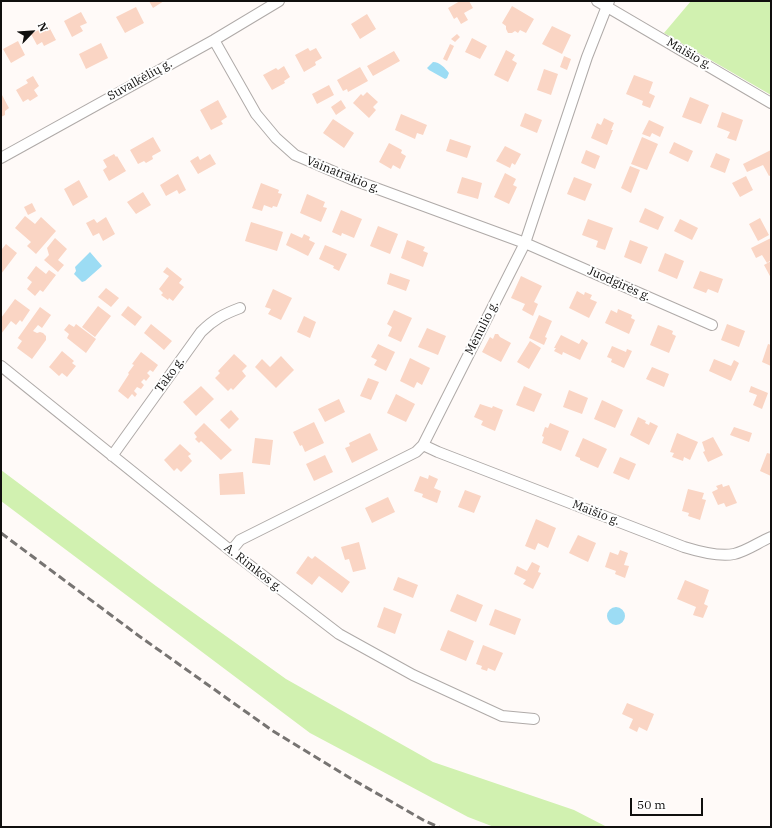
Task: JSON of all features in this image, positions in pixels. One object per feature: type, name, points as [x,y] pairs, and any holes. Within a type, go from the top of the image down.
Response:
[{"type":"street","name":"Suvalkėlių g.","points":[[1,158],[214,40],[278,1]]},
{"type":"street","name":"Maišio g.","points":[[604,3],[771,103]]},
{"type":"street","name":"Mėnulio g.","points":[[231,551],[240,540],[416,452],[422,445],[525,243],[604,3]]},
{"type":"street","name":"Vainatrakio g.","points":[[214,40],[256,114],[276,138],[294,155],[351,179],[525,243]]},
{"type":"street","name":"Juodgirės g.","points":[[525,243],[712,325]]},
{"type":"street","name":"Tako g.","points":[[112,456],[201,332],[212,321],[240,308]]},
{"type":"street","name":"A. Rimkos g.","points":[[1,366],[231,551],[338,634],[413,675],[502,716],[534,719]]},
{"type":"street","name":"Maišio g.","points":[[422,445],[684,547],[706,553],[732,555],[741,552],[771,536]]},
{"type":"green space","points":[[691,1],[771,1],[771,95],[664,33]]},
{"type":"green space","points":[[1,470],[156,586],[286,679],[433,762],[574,810],[607,827],[494,827],[468,817],[310,733],[1,501]]},
{"type":"water","points":[[433,62],[440,64],[446,69],[449,73],[447,78],[445,79],[427,68]]},
{"type":"water","points":[[90,252],[102,266],[82,282],[74,274],[76,271],[75,267]]},
{"type":"water","points":[[616,607],[622,610],[625,616],[622,622],[616,625],[610,622],[607,616],[610,610]]},
{"type":"building","points":[[149,1],[164,1],[153,8]]},
{"type":"building","points":[[460,1],[469,1],[473,8],[464,13],[468,20],[461,24],[457,17],[454,19],[448,8]]},
{"type":"building","points":[[512,6],[534,19],[526,33],[520,30],[518,33],[515,31],[508,33],[506,26],[502,23]]},
{"type":"building","points":[[136,7],[144,23],[125,33],[116,17]]},
{"type":"building","points":[[81,12],[87,23],[80,26],[83,31],[72,37],[64,21]]},
{"type":"building","points":[[367,14],[376,29],[360,39],[351,24]]},
{"type":"building","points":[[48,25],[56,40],[44,46],[42,42],[37,45],[31,34]]},
{"type":"building","points":[[552,26],[571,35],[562,54],[542,44]]},
{"type":"building","points":[[457,34],[460,37],[455,42],[451,39]]},
{"type":"building","points":[[472,38],[487,46],[480,59],[465,52]]},
{"type":"building","points":[[18,41],[25,55],[11,63],[3,49]]},
{"type":"building","points":[[101,43],[108,58],[86,69],[79,54]]},
{"type":"building","points":[[450,44],[454,46],[447,61],[443,59]]},
{"type":"building","points":[[308,48],[310,51],[316,48],[322,58],[315,62],[316,65],[304,72],[295,55]]},
{"type":"building","points":[[506,50],[515,55],[512,60],[517,63],[508,82],[494,75]]},
{"type":"building","points":[[394,51],[400,61],[373,76],[367,66]]},
{"type":"building","points":[[564,56],[571,59],[567,70],[560,67]]},
{"type":"building","points":[[284,66],[290,77],[284,81],[285,83],[272,90],[263,75],[276,68],[278,70]]},
{"type":"building","points":[[360,67],[368,81],[348,92],[347,89],[343,91],[337,80]]},
{"type":"building","points":[[544,69],[558,74],[551,95],[537,90]]},
{"type":"building","points":[[634,75],[653,82],[649,93],[655,96],[650,108],[642,105],[643,101],[626,94]]},
{"type":"building","points":[[33,76],[39,86],[34,90],[38,96],[30,101],[28,99],[23,102],[16,90],[28,83],[26,80]]},
{"type":"building","points":[[329,85],[334,95],[317,104],[312,94]]},
{"type":"building","points":[[367,92],[378,102],[373,107],[376,110],[369,118],[353,103],[361,94],[363,96]]},
{"type":"building","points":[[2,95],[9,108],[5,111],[5,115],[1,117],[1,96]]},
{"type":"building","points":[[690,97],[709,105],[701,124],[682,117]]},
{"type":"building","points":[[218,100],[227,117],[221,121],[223,124],[211,130],[200,110]]},
{"type":"building","points":[[341,100],[346,108],[336,115],[331,107]]},
{"type":"building","points":[[722,112],[743,120],[736,141],[727,138],[730,132],[717,127]]},
{"type":"building","points":[[525,113],[542,120],[537,133],[520,126]]},
{"type":"building","points":[[401,114],[427,125],[423,135],[417,133],[415,139],[395,130]]},
{"type":"building","points":[[604,118],[614,123],[607,145],[591,138],[597,123],[601,125]]},
{"type":"building","points":[[333,119],[354,133],[344,148],[323,133]]},
{"type":"building","points":[[649,120],[664,127],[660,137],[652,133],[650,137],[642,134]]},
{"type":"building","points":[[153,137],[161,151],[152,156],[153,159],[146,163],[144,161],[138,164],[130,150]]},
{"type":"building","points":[[642,137],[658,144],[647,170],[631,164]]},
{"type":"building","points":[[450,139],[471,146],[467,158],[446,151]]},
{"type":"building","points":[[674,142],[693,151],[688,162],[669,153]]},
{"type":"building","points":[[389,143],[402,150],[401,153],[406,156],[400,169],[393,165],[391,169],[379,162]]},
{"type":"building","points":[[505,146],[521,154],[515,165],[512,163],[510,168],[496,161]]},
{"type":"building","points":[[586,150],[600,156],[595,169],[581,163]]},
{"type":"building","points":[[771,150],[771,175],[769,176],[763,165],[747,172],[743,164]]},
{"type":"building","points":[[716,153],[730,159],[725,173],[710,167]]},
{"type":"building","points":[[114,154],[116,157],[117,156],[126,171],[109,181],[103,170],[107,167],[103,160]]},
{"type":"building","points":[[210,154],[216,164],[198,174],[190,161],[198,156],[200,160]]},
{"type":"building","points":[[630,166],[640,170],[631,193],[621,188]]},
{"type":"building","points":[[505,173],[516,179],[513,185],[517,187],[509,204],[494,197]]},
{"type":"building","points":[[178,174],[186,190],[179,194],[177,190],[166,196],[160,185]]},
{"type":"building","points":[[746,176],[753,190],[740,197],[732,183]]},
{"type":"building","points":[[462,177],[482,183],[478,199],[457,193]]},
{"type":"building","points":[[574,177],[592,184],[585,201],[567,194]]},
{"type":"building","points":[[79,180],[88,197],[73,206],[64,189]]},
{"type":"building","points":[[261,183],[279,190],[278,193],[282,194],[277,207],[273,206],[272,208],[264,205],[262,211],[252,208]]},
{"type":"building","points":[[143,192],[151,205],[136,214],[127,202]]},
{"type":"building","points":[[307,194],[325,202],[323,207],[327,208],[321,222],[300,213]]},
{"type":"building","points":[[32,203],[36,211],[28,215],[24,207]]},
{"type":"building","points":[[645,208],[664,217],[658,230],[639,222]]},
{"type":"building","points":[[341,210],[362,219],[354,238],[342,233],[341,236],[332,232]]},
{"type":"building","points":[[25,216],[35,224],[41,217],[56,231],[36,254],[27,246],[31,242],[15,228]]},
{"type":"building","points":[[106,217],[115,234],[103,241],[99,233],[93,236],[86,223],[94,219],[97,223]]},
{"type":"building","points":[[760,218],[769,235],[758,241],[749,224]]},
{"type":"building","points":[[588,219],[613,228],[605,250],[596,247],[598,241],[582,235]]},
{"type":"building","points":[[680,219],[698,228],[692,240],[674,231]]},
{"type":"building","points":[[251,222],[283,232],[277,251],[245,241]]},
{"type":"building","points":[[378,226],[398,234],[390,254],[370,246]]},
{"type":"building","points":[[291,233],[302,238],[304,234],[310,237],[309,240],[315,243],[308,256],[286,245]]},
{"type":"building","points":[[55,238],[67,249],[58,260],[64,265],[58,272],[44,260],[49,255],[47,248]]},
{"type":"building","points":[[771,238],[771,260],[767,263],[762,255],[756,258],[751,248]]},
{"type":"building","points":[[407,240],[425,247],[423,251],[428,253],[423,267],[401,258]]},
{"type":"building","points":[[630,240],[648,247],[641,264],[624,257]]},
{"type":"building","points":[[6,244],[17,253],[1,274],[1,248],[2,249]]},
{"type":"building","points":[[325,245],[347,254],[339,271],[333,268],[334,266],[319,259]]},
{"type":"building","points":[[665,253],[684,261],[677,279],[658,271]]},
{"type":"building","points":[[771,261],[771,278],[764,265]]},
{"type":"building","points":[[36,266],[46,274],[49,270],[56,275],[43,292],[40,290],[35,296],[27,289],[32,282],[27,278]]},
{"type":"building","points":[[167,267],[182,279],[179,283],[184,287],[173,301],[169,298],[168,300],[161,295],[163,293],[159,289],[169,276],[163,272]]},
{"type":"building","points":[[700,271],[723,279],[718,293],[708,289],[706,293],[693,288]]},
{"type":"building","points":[[390,273],[410,280],[406,291],[387,284]]},
{"type":"building","points":[[521,276],[542,286],[534,302],[538,304],[533,316],[522,310],[525,304],[511,298]]},
{"type":"building","points":[[106,288],[119,298],[111,307],[98,297]]},
{"type":"building","points":[[273,289],[292,298],[281,320],[268,314],[271,309],[265,307]]},
{"type":"building","points":[[577,291],[584,295],[585,292],[592,295],[590,299],[597,302],[589,318],[569,308]]},
{"type":"building","points":[[15,299],[30,310],[22,322],[20,320],[16,325],[11,321],[1,334],[1,318]]},
{"type":"building","points":[[98,306],[111,316],[95,337],[82,327]]},
{"type":"building","points":[[128,306],[142,317],[135,326],[121,315]]},
{"type":"building","points":[[40,307],[51,315],[42,328],[38,325],[33,331],[43,333],[46,336],[46,340],[32,359],[17,348],[22,341],[18,338]]},
{"type":"building","points":[[618,309],[632,315],[631,318],[635,320],[629,334],[605,323],[611,310],[617,313]]},
{"type":"building","points":[[394,310],[412,318],[401,342],[388,336],[392,327],[387,324]]},
{"type":"building","points":[[539,315],[552,321],[545,337],[547,338],[544,345],[529,338]]},
{"type":"building","points":[[304,316],[316,322],[310,338],[297,332]]},
{"type":"building","points":[[69,324],[74,327],[76,324],[96,339],[86,353],[67,338],[69,334],[64,330]]},
{"type":"building","points":[[151,324],[172,341],[164,350],[144,333]]},
{"type":"building","points":[[727,324],[745,331],[739,347],[721,340]]},
{"type":"building","points":[[658,325],[673,331],[672,334],[676,336],[669,353],[650,345]]},
{"type":"building","points":[[427,328],[446,336],[438,355],[418,347]]},
{"type":"building","points":[[495,334],[498,334],[500,337],[511,343],[501,362],[482,352],[490,337],[493,339]]},
{"type":"building","points":[[561,335],[579,344],[582,339],[588,343],[580,360],[563,352],[562,355],[554,351],[556,348],[554,348]]},
{"type":"building","points":[[530,341],[541,348],[529,369],[517,362]]},
{"type":"building","points":[[378,344],[395,352],[386,371],[374,365],[377,360],[371,357]]},
{"type":"building","points":[[768,344],[771,345],[771,366],[762,362]]},
{"type":"building","points":[[612,346],[626,352],[627,349],[632,351],[624,368],[611,362],[612,359],[607,357]]},
{"type":"building","points":[[62,351],[74,361],[72,363],[76,366],[67,377],[62,373],[59,376],[49,367]]},
{"type":"building","points":[[141,352],[158,365],[153,372],[150,370],[147,373],[150,376],[146,381],[144,379],[141,382],[144,385],[141,389],[137,387],[134,391],[137,394],[135,397],[132,394],[128,399],[118,391],[134,365],[132,364]]},
{"type":"building","points":[[234,354],[247,366],[242,371],[246,376],[233,390],[231,388],[228,391],[215,378],[220,373],[218,371]]},
{"type":"building","points":[[281,356],[294,370],[276,388],[255,367],[262,359],[270,367]]},
{"type":"building","points":[[410,358],[430,368],[422,385],[417,382],[414,388],[400,381]]},
{"type":"building","points":[[714,359],[731,366],[734,360],[739,363],[731,381],[709,371]]},
{"type":"building","points":[[652,367],[669,374],[664,387],[646,379]]},
{"type":"building","points":[[368,378],[379,382],[371,400],[360,396]]},
{"type":"building","points":[[201,386],[214,399],[196,416],[183,402]]},
{"type":"building","points":[[524,386],[542,394],[534,412],[516,405]]},
{"type":"building","points":[[751,386],[768,393],[762,409],[753,405],[757,395],[749,392]]},
{"type":"building","points":[[569,390],[588,398],[582,414],[563,407]]},
{"type":"building","points":[[396,394],[415,404],[406,422],[387,413]]},
{"type":"building","points":[[339,399],[345,412],[325,422],[318,409]]},
{"type":"building","points":[[602,400],[623,410],[615,428],[594,419]]},
{"type":"building","points":[[480,404],[492,408],[493,406],[503,410],[495,431],[481,425],[483,421],[474,417]]},
{"type":"building","points":[[231,410],[239,419],[229,429],[220,420]]},
{"type":"building","points":[[638,417],[646,421],[645,423],[649,425],[650,422],[658,426],[649,445],[630,435]]},
{"type":"building","points":[[314,422],[324,443],[305,452],[302,445],[300,446],[293,432]]},
{"type":"building","points":[[204,423],[232,450],[221,460],[201,441],[199,443],[195,439],[197,437],[194,433]]},
{"type":"building","points":[[550,423],[569,431],[561,451],[542,443],[544,437],[542,436],[545,427],[548,428]]},
{"type":"building","points":[[734,427],[752,433],[749,442],[730,435]]},
{"type":"building","points":[[370,433],[378,450],[352,463],[345,448],[350,446],[349,443]]},
{"type":"building","points":[[677,433],[698,442],[690,460],[684,457],[683,461],[672,457],[674,453],[670,452]]},
{"type":"building","points":[[713,437],[723,455],[708,462],[703,452],[705,451],[702,442]]},
{"type":"building","points":[[255,438],[273,440],[270,465],[252,463]]},
{"type":"building","points":[[583,438],[607,449],[598,468],[580,460],[580,458],[575,456]]},
{"type":"building","points":[[180,444],[191,454],[188,456],[192,461],[181,472],[177,468],[174,471],[164,460]]},
{"type":"building","points":[[767,453],[771,454],[771,476],[760,471]]},
{"type":"building","points":[[325,455],[333,472],[314,481],[306,464]]},
{"type":"building","points":[[620,457],[636,464],[629,480],[613,473]]},
{"type":"building","points":[[243,472],[245,494],[220,495],[219,474]]},
{"type":"building","points":[[429,475],[438,479],[434,488],[441,491],[437,503],[422,497],[423,494],[414,491],[420,476],[428,479]]},
{"type":"building","points":[[722,484],[723,487],[729,485],[737,503],[726,507],[724,503],[718,505],[712,492],[718,489],[716,486]]},
{"type":"building","points":[[688,489],[704,493],[702,499],[706,500],[700,520],[688,516],[689,513],[682,511]]},
{"type":"building","points":[[465,490],[481,496],[474,513],[458,507]]},
{"type":"building","points":[[388,497],[395,512],[372,523],[365,508]]},
{"type":"building","points":[[536,519],[556,528],[548,548],[538,543],[535,550],[525,546]]},
{"type":"building","points":[[578,535],[596,543],[588,562],[569,553]]},
{"type":"building","points":[[359,542],[366,569],[353,572],[349,559],[345,560],[341,547]]},
{"type":"building","points":[[620,550],[628,553],[624,565],[629,566],[625,578],[615,574],[616,571],[605,567],[610,552],[618,555]]},
{"type":"building","points":[[308,556],[312,559],[315,556],[350,582],[342,593],[319,576],[312,585],[296,573]]},
{"type":"building","points":[[532,562],[540,566],[538,572],[541,573],[533,589],[523,584],[526,580],[514,574],[517,566],[527,571]]},
{"type":"building","points":[[398,577],[418,585],[413,598],[393,590]]},
{"type":"building","points":[[685,580],[709,590],[704,604],[708,606],[703,618],[693,615],[696,607],[677,599]]},
{"type":"building","points":[[457,594],[483,605],[476,622],[450,611]]},
{"type":"building","points":[[384,607],[402,614],[395,634],[377,627]]},
{"type":"building","points":[[495,609],[521,619],[515,635],[489,625]]},
{"type":"building","points":[[448,630],[474,641],[466,661],[440,650]]},
{"type":"building","points":[[483,645],[503,653],[495,671],[488,668],[487,671],[481,669],[482,666],[476,664]]},
{"type":"building","points":[[627,703],[654,714],[647,731],[639,727],[637,732],[629,728],[633,719],[622,714]]},
{"type":"railway","points":[[1,533],[139,636],[273,731],[350,778],[425,821],[439,827]]}]
